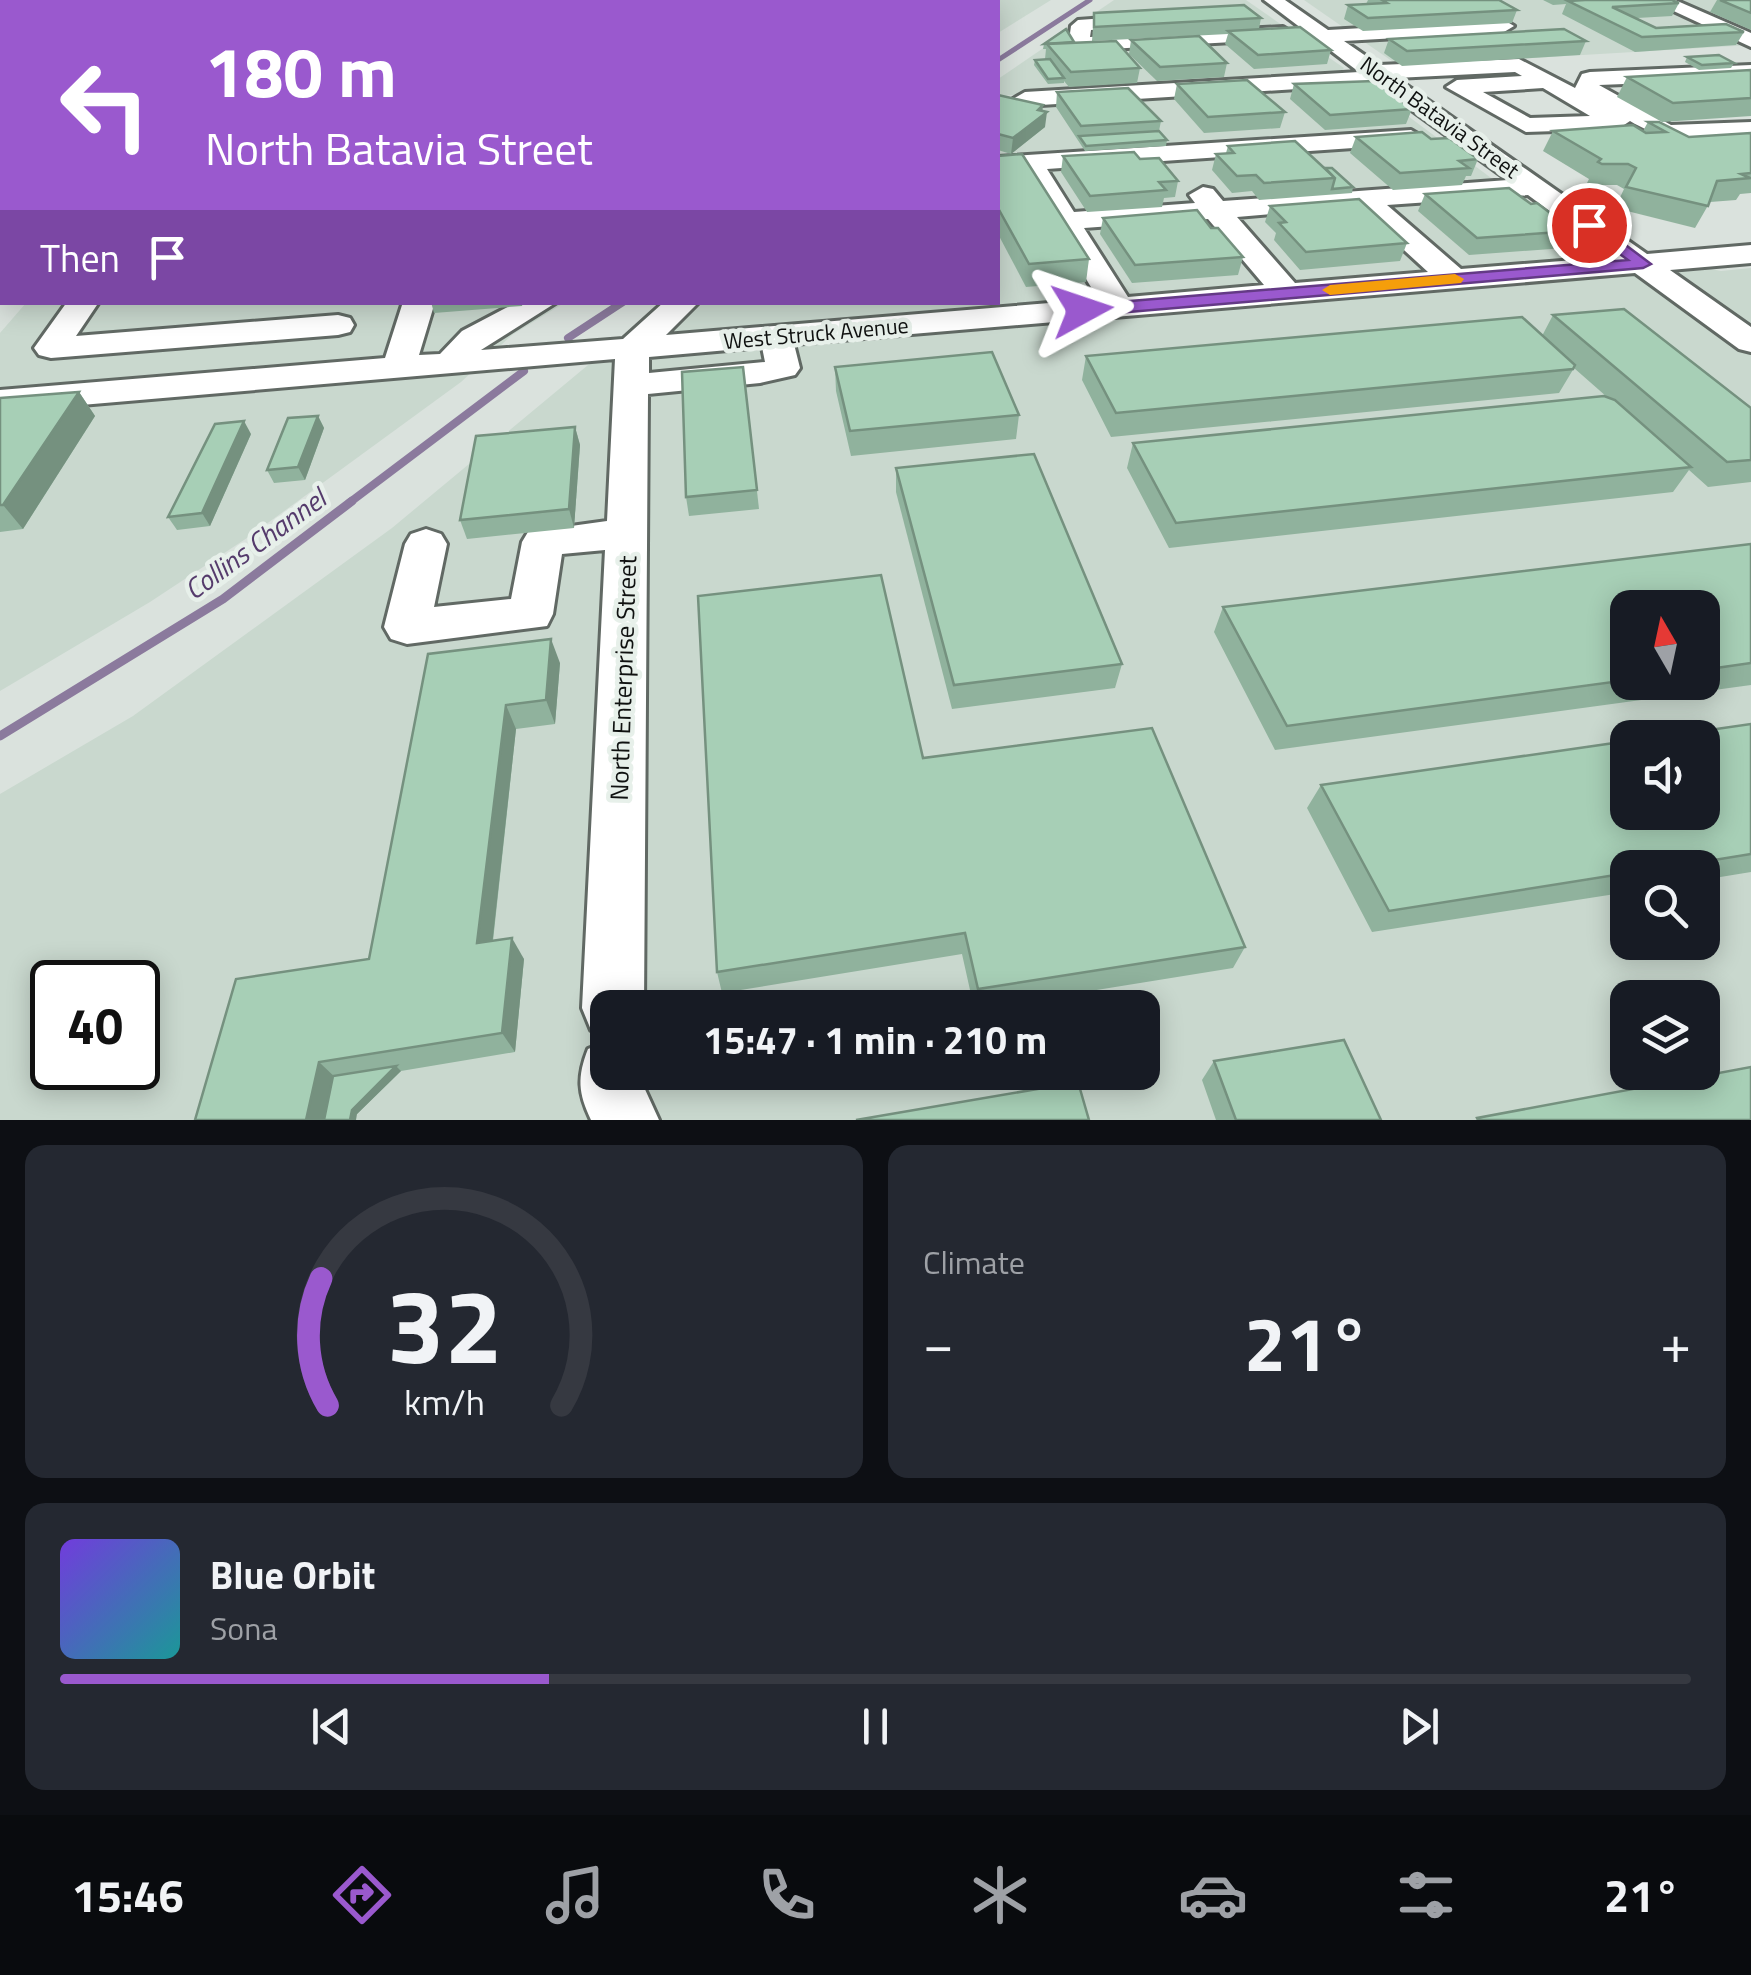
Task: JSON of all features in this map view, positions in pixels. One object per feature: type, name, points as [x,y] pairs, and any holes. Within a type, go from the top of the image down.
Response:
[{"type":"street","points":[[1659,0],[1751,41]]},
{"type":"street","points":[[1280,4],[1085,24],[1078,41],[1092,44],[1504,26]]},
{"type":"street","name":"North Batavia Street","points":[[1280,4],[1751,342]]},
{"type":"street","points":[[1684,11],[1736,8]]},
{"type":"street","points":[[1206,37],[1245,72],[1226,73],[1312,144]]},
{"type":"street","points":[[1119,308],[1066,221],[1041,162],[1055,129],[1025,99],[1519,65],[1618,122],[1526,125],[1456,87],[1546,81]]},
{"type":"street","points":[[1751,72],[1590,79],[1586,87],[1664,132],[1751,129]]},
{"type":"street","points":[[1141,92],[1174,137],[1216,210],[1287,294]]},
{"type":"street","points":[[1000,165],[1041,162],[1174,137],[1312,144],[1463,134]]},
{"type":"street","points":[[1066,221],[1536,186]]},
{"type":"street","points":[[1364,199],[1454,280]]},
{"type":"street","name":"West Struck Avenue","points":[[632,367],[760,374],[782,368],[776,336],[979,311],[1119,308],[1751,254]]},
{"type":"street","points":[[82,305],[50,348],[342,314],[318,374]]},
{"type":"street","points":[[399,367],[418,305]]},
{"type":"street","points":[[451,362],[474,338],[536,305]]},
{"type":"street","points":[[0,400],[451,362],[632,367],[682,305]]},
{"type":"street","name":"North Enterprise Street","points":[[614,990],[632,367]]},
{"type":"street","points":[[426,544],[407,627],[531,614],[542,542],[627,533]]},
{"type":"street","points":[[611,1090],[626,1120]]},
{"type":"shaded area","points":[[1000,0],[1051,0],[1000,32]]},
{"type":"shaded area","points":[[1114,0],[1246,0],[1344,68],[1337,75],[1000,96],[1000,78]]},
{"type":"shaded area","points":[[1304,0],[1751,0],[1751,45],[1399,66]]},
{"type":"shaded area","points":[[1350,84],[1373,90],[1577,242],[1721,271],[1751,268],[1751,1120],[0,1120],[0,794],[133,716],[392,528],[629,331],[667,305],[1000,305],[1000,103]]},
{"type":"shaded area","points":[[24,305],[561,305],[512,335],[461,382],[250,536],[150,602],[0,691],[0,333]]},
{"type":"building","points":[[1382,0],[1499,0],[1517,10],[1368,18],[1348,5],[1387,3]]},
{"type":"building","points":[[1672,0],[1679,3],[1612,7],[1656,28],[1726,24],[1744,32],[1642,37],[1568,1]]},
{"type":"building","points":[[1720,0],[1751,0],[1751,13]]},
{"type":"building","points":[[1244,5],[1261,18],[1094,27],[1094,13]]},
{"type":"building","points":[[1300,27],[1331,50],[1258,55],[1228,31]]},
{"type":"building","points":[[1066,29],[1074,42],[1044,44]]},
{"type":"building","points":[[1564,29],[1586,41],[1407,51],[1389,39]]},
{"type":"building","points":[[1199,36],[1227,63],[1160,67],[1131,40]]},
{"type":"building","points":[[1116,41],[1140,68],[1071,72],[1047,44]]},
{"type":"building","points":[[1719,55],[1734,63],[1702,65],[1687,57]]},
{"type":"building","points":[[1050,59],[1064,78],[1048,79],[1035,60]]},
{"type":"building","points":[[1751,70],[1751,98],[1673,103],[1627,77]]},
{"type":"building","points":[[1247,80],[1285,112],[1208,117],[1177,84]]},
{"type":"building","points":[[1374,81],[1412,109],[1330,115],[1294,84]]},
{"type":"building","points":[[1128,88],[1161,121],[1081,126],[1057,92]]},
{"type":"building","points":[[1000,95],[1043,105],[1038,110],[1047,112],[1013,138],[1000,135]]},
{"type":"building","points":[[1648,122],[1659,122],[1689,137],[1751,133],[1751,173],[1741,174],[1750,178],[1717,181],[1708,206],[1626,187],[1636,168],[1628,164],[1602,164],[1598,162],[1601,159],[1553,131],[1633,125],[1646,133],[1666,132]]},
{"type":"building","points":[[1159,131],[1167,140],[1086,146],[1079,136]]},
{"type":"building","points":[[1422,132],[1431,139],[1449,138],[1478,159],[1459,161],[1469,168],[1400,173],[1356,137]]},
{"type":"building","points":[[1295,141],[1335,178],[1264,183],[1256,175],[1237,176],[1216,154],[1234,153],[1228,146]]},
{"type":"building","points":[[1134,152],[1140,159],[1159,158],[1178,181],[1159,182],[1166,190],[1090,196],[1063,156]]},
{"type":"building","points":[[1022,154],[1089,259],[1029,264],[1000,212],[1000,156]]},
{"type":"building","points":[[1325,168],[1332,168],[1353,187],[1332,189],[1335,178]]},
{"type":"building","points":[[1509,188],[1574,231],[1477,238],[1425,194]]},
{"type":"building","points":[[1359,199],[1407,243],[1306,252],[1279,223],[1286,222],[1270,206]]},
{"type":"building","points":[[1197,210],[1243,257],[1135,265],[1103,218]]},
{"type":"building","points":[[1624,309],[1751,408],[1751,460],[1727,462],[1553,315]]},
{"type":"building","points":[[1522,317],[1575,365],[1573,369],[1116,413],[1086,356]]},
{"type":"building","points":[[992,352],[1019,415],[850,431],[835,367]]},
{"type":"building","points":[[743,367],[757,490],[686,497],[682,372]]},
{"type":"building","points":[[79,392],[3,505],[0,505],[0,398]]},
{"type":"building","points":[[1604,396],[1615,400],[1691,467],[1176,523],[1133,443]]},
{"type":"building","points":[[318,416],[298,467],[267,470],[288,418]]},
{"type":"building","points":[[244,421],[202,513],[168,517],[215,424]]},
{"type":"building","points":[[575,427],[569,509],[460,520],[476,436]]},
{"type":"building","points":[[1034,454],[1122,664],[954,685],[896,468]]},
{"type":"building","points":[[1751,544],[1751,663],[1720,667],[1720,590],[1610,590],[1610,682],[1287,726],[1223,607]]},
{"type":"building","points":[[881,575],[923,758],[1152,728],[1245,947],[978,989],[965,933],[717,972],[698,596]]},
{"type":"building","points":[[551,639],[546,700],[506,705],[477,943],[512,938],[502,1033],[319,1062],[306,1120],[195,1120],[236,979],[369,959],[428,654]]},
{"type":"building","points":[[1751,724],[1751,854],[1720,859],[1720,850],[1610,850],[1610,876],[1389,911],[1321,785],[1610,744],[1610,830],[1720,830],[1720,728]]},
{"type":"building","points":[[1344,1040],[1381,1120],[1236,1120],[1214,1061]]},
{"type":"building","points":[[396,1066],[352,1110],[350,1120],[324,1120],[333,1076]]},
{"type":"building","points":[[1751,1067],[1751,1120],[1477,1118],[1627,1090],[1720,1090],[1720,1073]]},
{"type":"building","points":[[1031,1090],[1080,1090],[1089,1120],[856,1120]]},
{"type":"waterway","name":"Collins Channel","points":[[1000,59],[1090,0]]},
{"type":"waterway","name":"Collins Channel","points":[[568,338],[618,305]]},
{"type":"waterway","name":"Collins Channel","points":[[349,503],[524,371]]},
{"type":"waterway","name":"Collins Channel","points":[[0,736],[223,599],[352,501]]},
{"type":"slow traffic","points":[[1330,290],[1455,279]]},
{"type":"route","points":[[1082,310],[1643,264],[1589,225]]}]
